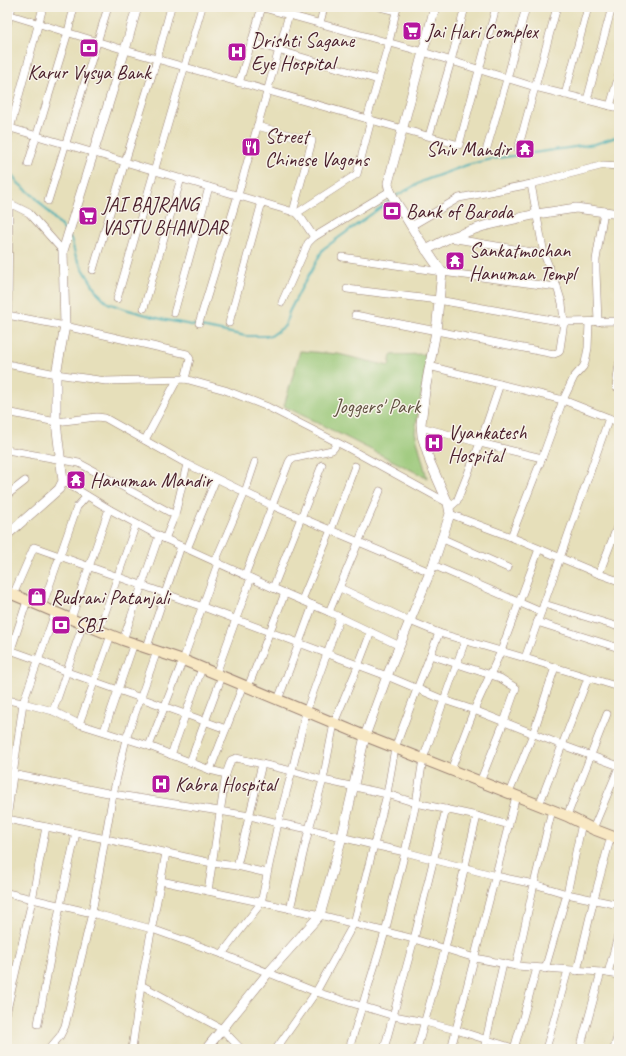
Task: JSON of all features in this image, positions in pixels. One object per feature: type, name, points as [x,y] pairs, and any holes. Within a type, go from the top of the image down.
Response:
[{"type":"main road","points":[[10,594],[123,640],[183,660],[365,736],[567,816],[615,838]]},
{"type":"street","points":[[7,24],[8,14],[12,7]]},
{"type":"street","points":[[7,140],[9,128],[43,7]]},
{"type":"street","points":[[28,164],[68,32],[74,7]]},
{"type":"street","points":[[48,201],[108,7]]},
{"type":"street","points":[[7,535],[59,489],[63,481],[56,422],[56,374],[64,326],[63,252],[137,7]]},
{"type":"street","points":[[93,270],[157,59],[171,7]]},
{"type":"street","points":[[117,299],[202,7]]},
{"type":"street","points":[[239,83],[262,7],[424,52],[535,87],[619,108]]},
{"type":"street","points":[[199,323],[238,195],[290,7]]},
{"type":"street","points":[[320,23],[324,7]]},
{"type":"street","points":[[295,212],[356,174],[396,9],[380,7]]},
{"type":"street","points":[[435,7],[388,183],[391,193],[410,226],[442,272],[436,331],[425,391],[421,427],[422,436],[430,462],[449,508]]},
{"type":"street","points":[[429,136],[465,7]]},
{"type":"street","points":[[8,14],[125,50],[459,145],[496,7]]},
{"type":"street","points":[[486,151],[526,7]]},
{"type":"street","points":[[518,149],[557,7]]},
{"type":"street","points":[[565,95],[588,7]]},
{"type":"street","points":[[587,100],[612,7]]},
{"type":"street","points":[[251,42],[378,80]]},
{"type":"street","points":[[610,106],[619,75]]},
{"type":"street","points":[[257,126],[312,141],[295,212]]},
{"type":"street","points":[[9,128],[295,212],[302,219],[314,237]]},
{"type":"street","points":[[410,226],[459,198],[531,184],[604,165],[619,166]]},
{"type":"street","points":[[144,308],[181,178]]},
{"type":"street","points":[[355,315],[556,354],[559,352],[564,322],[562,303],[544,254],[531,184]]},
{"type":"street","points":[[174,313],[209,187]]},
{"type":"street","points":[[282,302],[305,250],[314,237],[391,193]]},
{"type":"street","points":[[229,323],[262,202]]},
{"type":"street","points":[[63,252],[29,213],[8,203],[8,315],[187,354],[190,359],[185,379]]},
{"type":"street","points":[[426,250],[449,238],[484,226],[537,214],[576,208],[619,214]]},
{"type":"street","points":[[598,322],[596,260],[604,211]]},
{"type":"street","points":[[449,238],[544,254]]},
{"type":"street","points":[[342,257],[557,287]]},
{"type":"street","points":[[347,289],[438,300],[564,322],[619,321]]},
{"type":"street","points":[[511,537],[563,400],[574,377],[585,363],[588,348],[589,322]]},
{"type":"street","points":[[7,364],[56,374],[106,381],[185,379],[225,390],[268,407],[348,448],[449,508],[511,537],[619,581]]},
{"type":"street","points":[[616,387],[619,364]]},
{"type":"street","points":[[429,366],[563,400],[610,418],[619,423]]},
{"type":"street","points":[[145,440],[176,380]]},
{"type":"street","points":[[206,1049],[268,973],[320,915],[342,837],[365,736],[387,676],[431,568],[449,508],[457,501],[480,443],[500,384]]},
{"type":"street","points":[[7,412],[56,422],[102,417],[216,479],[301,518],[359,542],[519,602],[541,612]]},
{"type":"street","points":[[525,658],[610,418]]},
{"type":"street","points":[[421,427],[542,458]]},
{"type":"street","points":[[190,762],[205,722],[248,576],[287,465],[291,459],[332,450],[337,443]]},
{"type":"street","points":[[7,450],[79,463],[175,515]]},
{"type":"street","points":[[149,746],[203,607],[217,562],[245,492],[255,462]]},
{"type":"street","points":[[123,640],[142,585],[162,538],[175,515],[187,464]]},
{"type":"street","points":[[273,588],[322,465]]},
{"type":"street","points":[[302,600],[356,466]]},
{"type":"street","points":[[147,647],[165,593],[216,479]]},
{"type":"street","points":[[7,495],[25,481]]},
{"type":"street","points":[[63,481],[109,509],[162,538],[329,612],[400,646]]},
{"type":"street","points":[[329,612],[380,491]]},
{"type":"street","points":[[42,607],[77,507],[87,496]]},
{"type":"street","points":[[71,619],[109,509]]},
{"type":"street","points":[[599,574],[619,522]]},
{"type":"street","points":[[99,630],[136,524]]},
{"type":"street","points":[[441,538],[508,568]]},
{"type":"street","points":[[10,594],[34,547],[270,632],[619,766],[593,829]]},
{"type":"street","points":[[451,770],[474,710],[501,651],[539,549]]},
{"type":"street","points":[[340,588],[410,621],[440,633],[619,687]]},
{"type":"street","points":[[210,770],[226,729],[270,632],[285,593]]},
{"type":"street","points":[[7,662],[9,650],[27,601]]},
{"type":"street","points":[[544,604],[619,627]]},
{"type":"street","points":[[278,700],[313,605]]},
{"type":"street","points":[[55,612],[23,703],[10,774],[7,819],[106,839],[212,863],[237,866],[267,873]]},
{"type":"street","points":[[222,954],[261,903],[278,823],[306,712],[340,617]]},
{"type":"street","points":[[537,622],[619,648]]},
{"type":"street","points":[[53,711],[83,624]]},
{"type":"street","points":[[290,909],[309,829],[323,780],[334,723],[371,632]]},
{"type":"street","points":[[276,1049],[316,992],[354,923],[387,794],[395,748],[430,655],[440,633]]},
{"type":"street","points":[[79,724],[111,635]]},
{"type":"street","points":[[349,1049],[385,932],[416,803],[423,759],[465,641]]},
{"type":"street","points":[[104,731],[134,643]]},
{"type":"street","points":[[9,650],[226,729]]},
{"type":"street","points":[[49,1049],[60,1036],[65,1026],[92,913],[113,794],[126,739],[157,651]]},
{"type":"street","points":[[430,655],[500,678],[516,688],[480,782]]},
{"type":"street","points":[[451,1049],[509,825],[512,794],[555,667]]},
{"type":"street","points":[[171,755],[202,668]]},
{"type":"street","points":[[539,805],[588,678]]},
{"type":"street","points":[[7,700],[53,711],[79,724],[149,746],[210,770],[226,774]]},
{"type":"street","points":[[567,816],[607,714]]},
{"type":"street","points":[[208,891],[226,774],[231,760],[233,759],[240,758],[323,780],[354,786],[416,803],[477,816],[509,825]]},
{"type":"street","points":[[237,866],[262,764]]},
{"type":"street","points":[[10,774],[113,794],[250,816],[434,859],[464,868],[534,884],[567,894],[619,905]]},
{"type":"street","points":[[384,1049],[414,940],[446,809]]},
{"type":"street","points":[[516,966],[552,810]]},
{"type":"street","points":[[417,1049],[445,949],[477,816]]},
{"type":"street","points":[[545,969],[567,894],[582,823]]},
{"type":"street","points":[[7,1010],[8,999],[32,900],[46,827]]},
{"type":"street","points":[[38,1024],[60,906],[76,833]]},
{"type":"street","points":[[577,971],[594,899],[615,838]]},
{"type":"street","points":[[132,1049],[141,985],[166,853]]},
{"type":"street","points":[[161,881],[354,923],[475,958],[503,964],[619,975]]},
{"type":"street","points":[[7,894],[92,913],[152,929],[222,954],[316,992],[394,1016],[456,1030],[514,1049],[537,968]]},
{"type":"street","points":[[580,1049],[604,973],[619,932]]},
{"type":"street","points":[[484,1049],[503,964]]},
{"type":"street","points":[[546,1049],[568,970]]},
{"type":"street","points":[[141,985],[222,1029],[241,1049]]},
{"type":"street","points":[[614,1049],[619,1030]]},
{"type":"green space","name":"Joggers' Park","points":[[300,351],[338,354],[389,366],[391,355],[428,354],[415,432],[427,478],[284,406]]},
{"type":"waterway","points":[[396,196],[423,181],[467,165],[492,159],[595,144],[619,136]]},
{"type":"waterway","points":[[7,167],[18,183],[35,197],[66,232]]},
{"type":"waterway","points":[[70,237],[76,257],[97,292],[108,303],[161,319],[246,336],[271,336],[285,326],[289,312],[323,249],[391,200]]},
{"type":"place","name":"Jai Hari Complex","points":[[412,31]]},
{"type":"place","name":"Karur Vysya Bank","points":[[89,48]]},
{"type":"place","name":"Drishti Sagane Eye Hospital","points":[[237,52]]},
{"type":"place","name":"Street Chinese Vagons","points":[[251,147]]},
{"type":"place","name":"Shiv Mandir","points":[[525,149]]},
{"type":"place","name":"Bank of Baroda","points":[[392,211]]},
{"type":"place","name":"JAI BAJRANG VASTU BHANDAR","points":[[88,216]]},
{"type":"place","name":"Sankatmochan Hanuman Templ","points":[[455,261]]},
{"type":"place","name":"Vyankatesh Hospital","points":[[434,443]]},
{"type":"place","name":"Hanuman Mandir","points":[[76,480]]},
{"type":"place","name":"Rudrani Patanjali","points":[[37,597]]},
{"type":"place","name":"SBI","points":[[61,625]]},
{"type":"place","name":"Kabra Hospital","points":[[161,784]]}]
